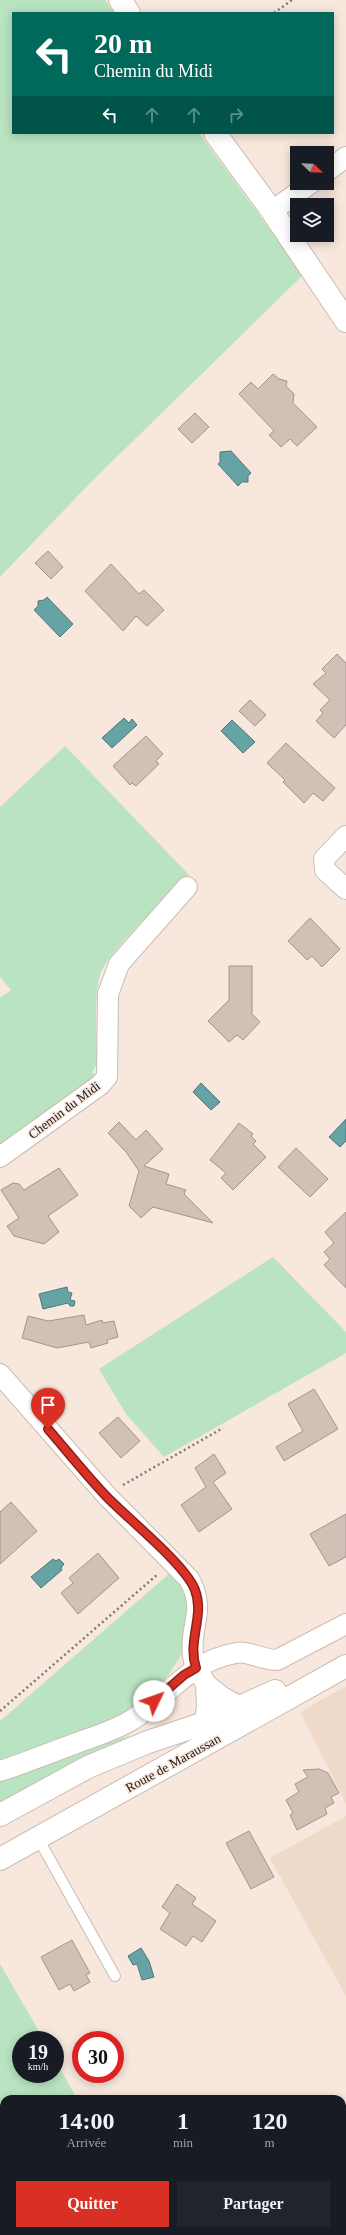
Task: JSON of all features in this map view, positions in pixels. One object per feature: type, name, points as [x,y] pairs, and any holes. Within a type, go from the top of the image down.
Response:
[{"type":"main road","points":[[120,0],[128,12]]},
{"type":"main road","points":[[215,134],[272,211],[346,321]]},
{"type":"main road","name":"Route de Maraussan","points":[[0,1815],[88,1767],[148,1742],[205,1723],[346,1656]]},
{"type":"main road","name":"Route de Maraussan","points":[[0,1859],[346,1666]]},
{"type":"street","points":[[334,166],[346,157]]},
{"type":"street","points":[[272,211],[301,190]]},
{"type":"street","points":[[346,836],[324,859],[325,870],[346,889]]},
{"type":"street","name":"Chemin du Midi","points":[[0,1157],[100,1085],[107,1077],[108,994],[120,964],[187,887]]},
{"type":"street","points":[[0,1374],[106,1496],[173,1561],[189,1579],[195,1589],[198,1601],[198,1613],[192,1641],[193,1658],[201,1676],[207,1706],[205,1723]]},
{"type":"street","points":[[0,1771],[115,1729],[144,1710],[184,1675],[201,1676],[236,1652],[246,1652],[265,1660],[277,1660],[346,1624]]},
{"type":"street","points":[[201,1676],[222,1697],[241,1707]]},
{"type":"lane","points":[[38,1838],[115,1976]]},
{"type":"path","points":[[275,12],[292,0]]},
{"type":"path","points":[[106,1496],[223,1428]]},
{"type":"path","points":[[0,1711],[173,1561]]},
{"type":"shaded area","points":[[346,1686],[346,1804],[300,1712]]},
{"type":"shaded area","points":[[346,1816],[346,1996],[270,1858]]},
{"type":"green space","points":[[0,0],[105,0],[113,12],[12,12],[12,134],[200,134],[303,275],[90,483],[0,577]]},
{"type":"green space","points":[[65,746],[189,875],[127,938],[106,964],[100,975],[96,1006],[97,1064],[92,1072],[100,1080],[0,1150],[0,998],[11,990],[0,977],[0,807]]},
{"type":"green space","points":[[273,1257],[346,1332],[346,1353],[164,1457],[126,1414],[99,1369]]},
{"type":"green space","points":[[170,1573],[187,1593],[187,1611],[183,1652],[168,1676],[119,1718],[0,1766],[0,1721]]},
{"type":"green space","points":[[131,1735],[0,1808],[0,1776]]},
{"type":"green space","points":[[0,1964],[39,2031],[12,2031],[12,2083],[64,2083],[64,2076],[75,2095],[0,2095]]},
{"type":"water","points":[[231,451],[251,473],[248,476],[248,482],[242,482],[238,486],[218,464],[220,462],[220,452]]},
{"type":"water","points":[[47,597],[73,624],[60,637],[34,610],[38,606],[38,601],[44,600]]},
{"type":"water","points":[[124,718],[129,723],[132,719],[137,725],[112,748],[102,738]]},
{"type":"water","points":[[232,720],[255,742],[243,753],[221,731]]},
{"type":"water","points":[[201,1083],[220,1102],[211,1110],[193,1092]]},
{"type":"water","points":[[346,1119],[346,1141],[340,1147],[329,1137]]},
{"type":"water","points":[[67,1287],[68,1292],[72,1293],[70,1300],[75,1301],[74,1306],[70,1306],[68,1303],[43,1309],[39,1294]]},
{"type":"water","points":[[53,1559],[56,1561],[59,1559],[64,1564],[61,1568],[62,1570],[41,1588],[31,1577]]},
{"type":"water","points":[[141,1948],[149,1961],[154,1977],[142,1980],[137,1964],[133,1965],[128,1956]]},
{"type":"building","points":[[273,374],[279,379],[287,381],[286,386],[294,394],[293,403],[317,427],[297,446],[290,439],[281,447],[269,435],[274,431],[239,394],[251,382],[258,389]]},
{"type":"building","points":[[195,413],[209,427],[192,443],[178,429]]},
{"type":"building","points":[[48,551],[63,567],[51,579],[35,563]]},
{"type":"building","points":[[111,564],[139,594],[144,590],[164,610],[147,626],[136,616],[123,631],[85,591]]},
{"type":"building","points":[[337,654],[346,663],[346,725],[334,738],[316,721],[323,713],[320,710],[330,700],[313,684],[326,673],[322,669]]},
{"type":"building","points":[[250,700],[266,715],[255,726],[239,711]]},
{"type":"building","points":[[146,736],[163,754],[156,761],[159,764],[136,786],[132,783],[130,785],[113,766]]},
{"type":"building","points":[[286,743],[335,788],[323,801],[313,793],[304,803],[283,782],[285,780],[267,763]]},
{"type":"building","points":[[310,918],[340,949],[322,967],[312,956],[307,960],[288,941]]},
{"type":"building","points":[[229,966],[252,966],[252,1014],[260,1022],[243,1040],[237,1035],[229,1042],[208,1021],[229,1000]]},
{"type":"building","points":[[119,1122],[136,1140],[146,1130],[163,1149],[144,1166],[169,1174],[166,1184],[186,1190],[184,1194],[213,1223],[153,1207],[141,1218],[129,1206],[139,1171],[126,1152],[108,1133]]},
{"type":"building","points":[[239,1123],[253,1134],[251,1136],[256,1141],[253,1144],[266,1157],[233,1190],[221,1178],[226,1173],[210,1160]]},
{"type":"building","points":[[296,1148],[328,1179],[310,1197],[278,1167]]},
{"type":"building","points":[[59,1168],[78,1195],[48,1216],[59,1232],[44,1244],[14,1236],[7,1226],[19,1218],[1,1190],[13,1183],[19,1184],[24,1190]]},
{"type":"building","points":[[346,1212],[346,1288],[324,1265],[330,1259],[324,1252],[334,1243],[325,1232]]},
{"type":"building","points":[[84,1315],[86,1325],[102,1320],[103,1323],[114,1321],[118,1337],[107,1340],[108,1343],[91,1348],[89,1342],[57,1348],[22,1338],[28,1316],[48,1321]]},
{"type":"building","points":[[314,1389],[338,1429],[284,1461],[276,1447],[303,1431],[288,1404]]},
{"type":"building","points":[[118,1417],[140,1441],[121,1458],[99,1433]]},
{"type":"building","points":[[214,1454],[226,1473],[213,1482],[232,1509],[199,1532],[181,1505],[206,1487],[195,1468]]},
{"type":"building","points":[[11,1502],[37,1531],[0,1564],[0,1512]]},
{"type":"building","points":[[346,1514],[346,1557],[329,1566],[310,1534]]},
{"type":"building","points":[[98,1553],[119,1578],[78,1614],[61,1593],[73,1583],[69,1578]]},
{"type":"building","points":[[319,1769],[328,1773],[339,1793],[331,1797],[334,1803],[325,1808],[327,1814],[297,1830],[290,1815],[293,1813],[286,1800],[299,1792],[295,1784],[308,1777],[303,1770]]},
{"type":"building","points":[[249,1831],[274,1877],[251,1889],[226,1843]]},
{"type":"building","points":[[177,1884],[196,1898],[192,1904],[216,1921],[202,1942],[193,1936],[186,1946],[160,1929],[170,1913],[162,1907]]},
{"type":"building","points":[[72,1940],[90,1973],[86,1975],[90,1982],[74,1991],[70,1984],[59,1990],[41,1957]]},
{"type":"route","points":[[48,1429],[106,1496],[173,1561],[189,1579],[195,1589],[198,1601],[198,1613],[192,1641],[193,1658],[196,1668],[184,1675],[154,1701]]}]
